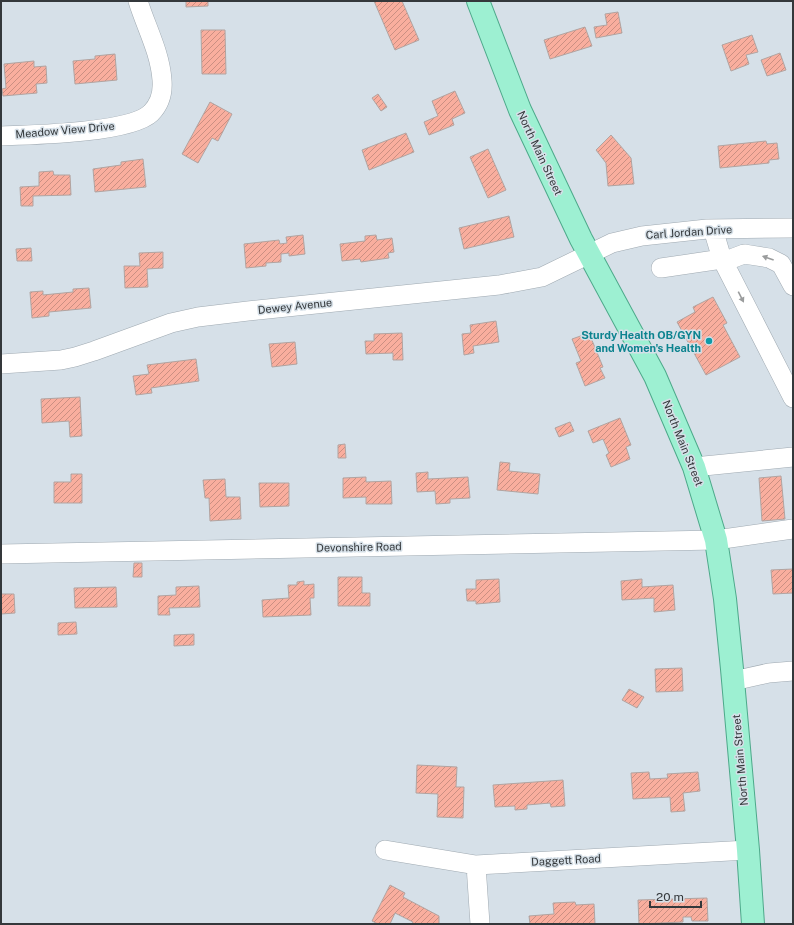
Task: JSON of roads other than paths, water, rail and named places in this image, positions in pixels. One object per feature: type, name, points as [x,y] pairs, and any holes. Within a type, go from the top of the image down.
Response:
[{"type":"main road","name":"North Main Street","points":[[478,1],[520,110],[589,255],[655,376],[694,468],[716,540],[726,599],[753,924]]},
{"type":"street","name":"Meadow View Drive","points":[[1,136],[44,134],[107,128],[128,124],[150,114],[158,105],[162,93],[162,80],[159,62],[138,1]]},
{"type":"street","name":"Carl Jordan Drive","points":[[589,255],[612,243],[642,236],[713,229],[793,228]]},
{"type":"street","points":[[713,229],[722,261],[793,398]]},
{"type":"street","points":[[661,268],[722,261],[744,254],[769,258],[781,264],[793,286]]},
{"type":"street","name":"Dewey Avenue","points":[[1,364],[61,360],[94,351],[171,323],[198,317],[499,286],[522,282],[542,277],[589,255]]},
{"type":"street","points":[[694,468],[793,457]]},
{"type":"street","name":"Devonshire Road","points":[[1,554],[716,540],[793,529]]},
{"type":"street","points":[[733,681],[769,673],[793,671]]},
{"type":"street","name":"Daggett Road","points":[[385,850],[476,865],[748,850]]},
{"type":"street","points":[[476,865],[480,924]]},
{"type":"place","name":"Sturdy Health OB/GYN and Women's Health","points":[[709,341]]}]
